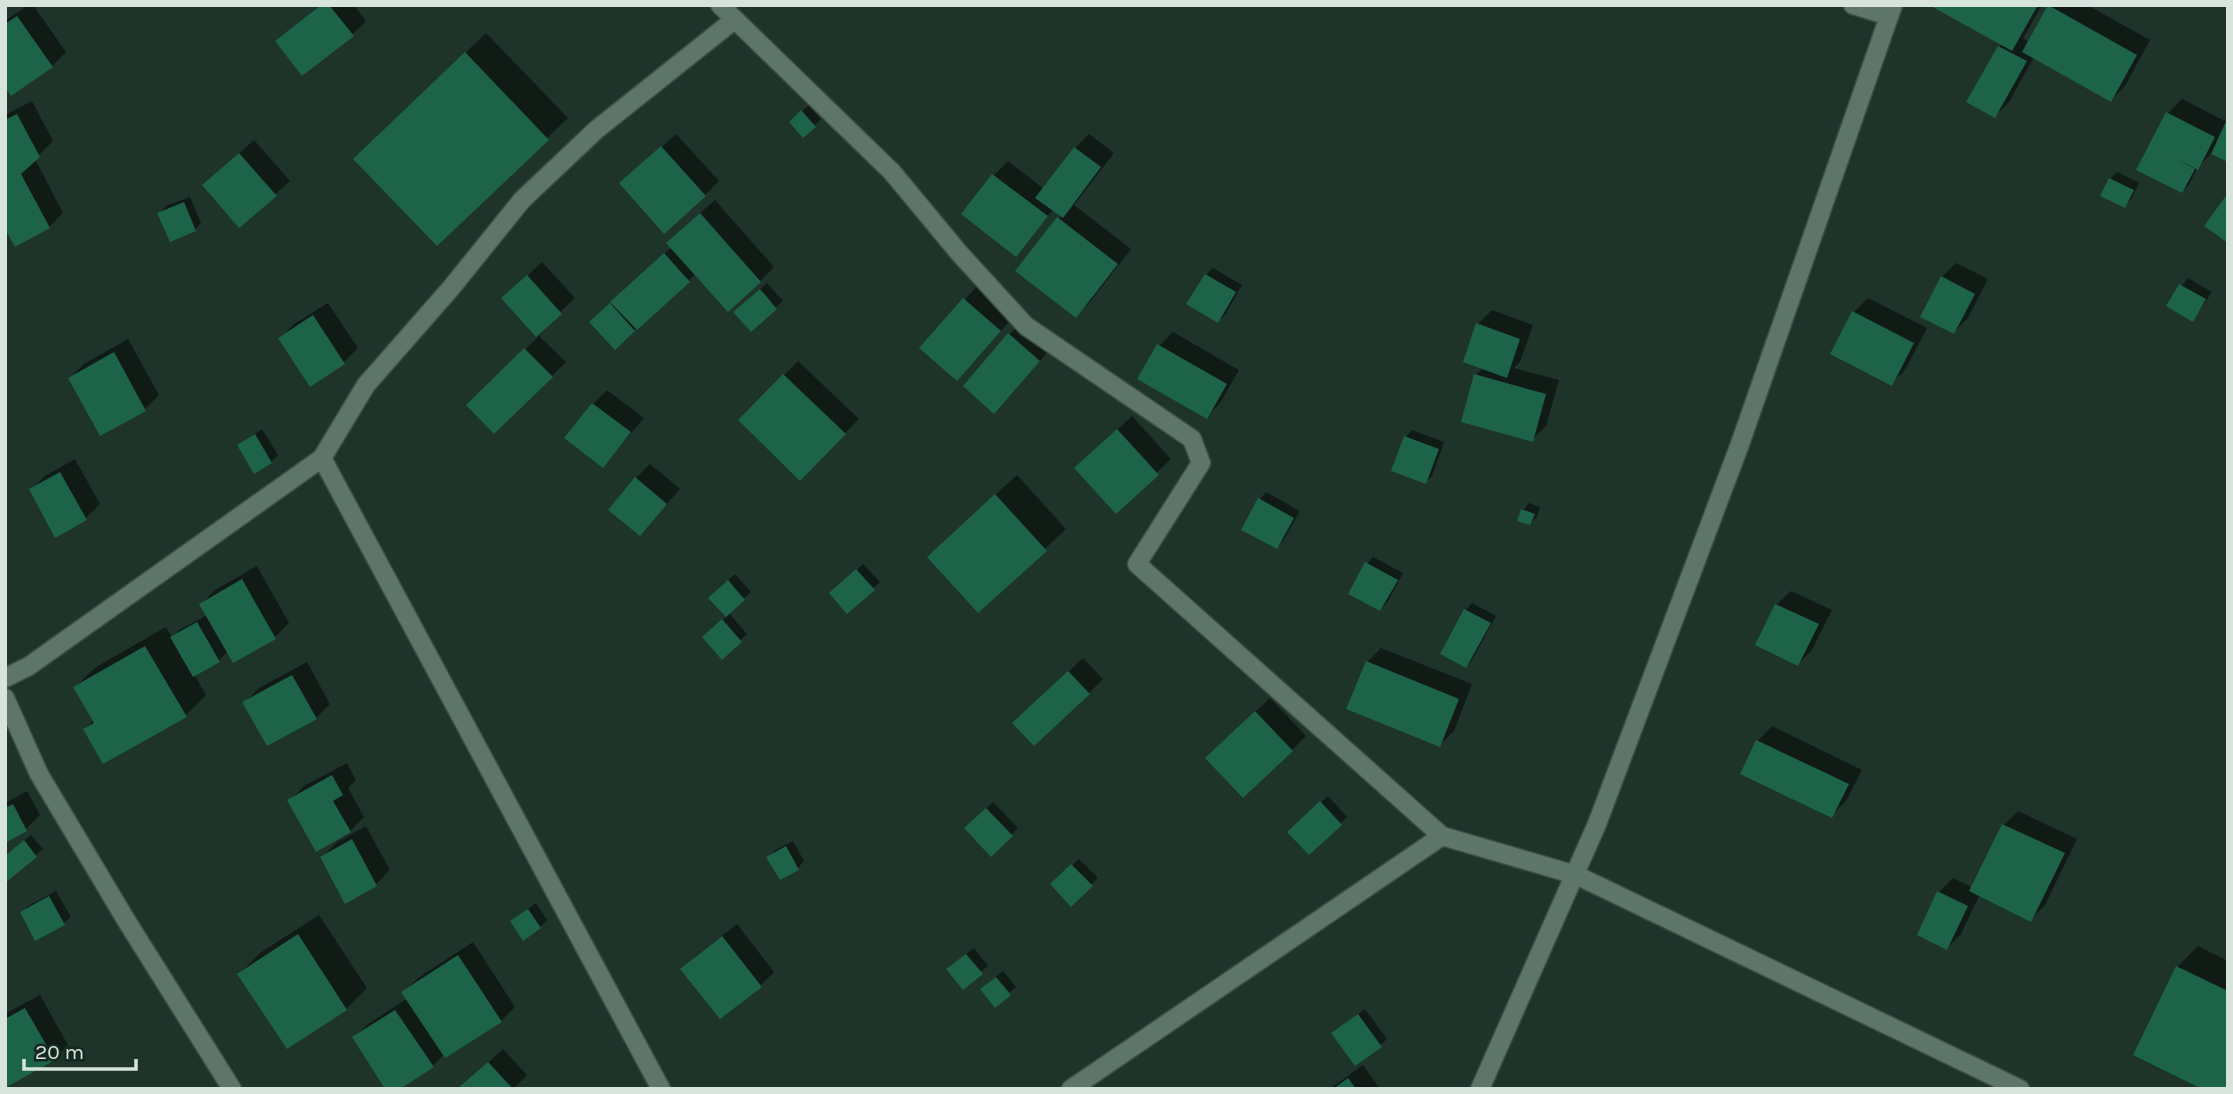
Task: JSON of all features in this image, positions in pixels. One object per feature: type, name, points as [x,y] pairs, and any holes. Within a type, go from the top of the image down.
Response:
[{"type":"street","points":[[720,5],[892,172],[960,254],[1026,326],[1192,439],[1201,463],[1137,564],[1442,836],[1576,875],[2020,1089]]},
{"type":"street","points":[[1480,1089],[1576,875],[1740,444],[1891,11],[1853,5]]},
{"type":"street","points":[[5,678],[29,666],[322,458],[366,385],[451,288],[522,200],[596,130],[734,20]]},
{"type":"street","points":[[322,458],[661,1089]]},
{"type":"street","points":[[5,698],[39,774],[232,1089]]},
{"type":"street","points":[[1071,1089],[1442,836]]},
{"type":"building","points":[[321,5],[329,5],[354,36],[302,76],[275,41]]},
{"type":"building","points":[[1929,5],[2038,5],[2012,51]]},
{"type":"building","points":[[2048,5],[2137,55],[2111,102],[2022,52]]},
{"type":"building","points":[[17,16],[53,67],[11,96],[5,87],[5,24]]},
{"type":"building","points":[[1998,46],[2027,61],[1995,118],[1966,102]]},
{"type":"building","points":[[465,52],[549,140],[437,246],[353,159]]},
{"type":"building","points":[[801,110],[816,127],[803,138],[789,122]]},
{"type":"building","points":[[2166,112],[2215,137],[2198,170],[2173,157],[2195,169],[2182,193],[2136,170]]},
{"type":"building","points":[[17,114],[40,157],[21,174],[50,228],[15,247],[5,229],[5,120]]},
{"type":"building","points":[[2228,117],[2228,162],[2211,154]]},
{"type":"building","points":[[661,146],[706,196],[664,234],[619,183]]},
{"type":"building","points":[[1074,147],[1101,167],[1063,218],[1035,198]]},
{"type":"building","points":[[239,153],[277,196],[239,228],[202,185]]},
{"type":"building","points":[[992,174],[1048,216],[1016,257],[961,214]]},
{"type":"building","points":[[2109,178],[2134,190],[2125,208],[2100,196]]},
{"type":"building","points":[[2228,193],[2228,243],[2204,226]]},
{"type":"building","points":[[184,202],[196,231],[170,242],[157,213]]},
{"type":"building","points":[[700,213],[761,282],[728,312],[666,243]]},
{"type":"building","points":[[1057,217],[1118,264],[1076,318],[1015,271]]},
{"type":"building","points":[[664,253],[690,282],[637,330],[610,302]]},
{"type":"building","points":[[1205,274],[1236,292],[1218,323],[1186,304]]},
{"type":"building","points":[[527,275],[562,314],[536,337],[501,298]]},
{"type":"building","points":[[1941,276],[1975,294],[1954,334],[1920,317]]},
{"type":"building","points":[[2179,284],[2206,299],[2193,322],[2166,306]]},
{"type":"building","points":[[760,289],[777,309],[751,332],[733,312]]},
{"type":"building","points":[[963,298],[1001,331],[957,381],[919,348]]},
{"type":"building","points":[[610,303],[635,331],[615,350],[589,322]]},
{"type":"building","points":[[1852,311],[1914,343],[1892,386],[1830,354]]},
{"type":"building","points":[[313,315],[345,364],[310,387],[278,338]]},
{"type":"building","points":[[1476,323],[1520,339],[1507,378],[1463,362]]},
{"type":"building","points":[[1008,333],[1040,361],[994,414],[963,386]]},
{"type":"building","points":[[1157,344],[1227,384],[1207,419],[1137,379]]},
{"type":"building","points":[[524,348],[553,377],[494,434],[466,405]]},
{"type":"building","points":[[114,352],[146,411],[100,436],[68,378]]},
{"type":"building","points":[[783,374],[846,434],[800,481],[738,420]]},
{"type":"building","points":[[1474,374],[1546,394],[1533,442],[1461,422]]},
{"type":"building","points":[[592,403],[631,432],[603,468],[564,438]]},
{"type":"building","points":[[1117,429],[1159,475],[1116,514],[1074,468]]},
{"type":"building","points":[[255,434],[272,463],[254,474],[237,445]]},
{"type":"building","points":[[1404,436],[1439,449],[1426,484],[1391,471]]},
{"type":"building","points":[[60,472],[87,520],[55,538],[29,489]]},
{"type":"building","points":[[635,477],[667,504],[640,536],[608,510]]},
{"type":"building","points":[[995,494],[1047,551],[978,613],[927,557]]},
{"type":"building","points":[[1258,498],[1294,518],[1277,549],[1241,530]]},
{"type":"building","points":[[1521,509],[1535,514],[1530,525],[1517,521]]},
{"type":"building","points":[[1365,562],[1398,580],[1380,611],[1348,594]]},
{"type":"building","points":[[856,569],[875,590],[847,614],[829,593]]},
{"type":"building","points":[[242,579],[276,639],[233,663],[199,604]]},
{"type":"building","points":[[728,580],[745,600],[726,617],[708,598]]},
{"type":"building","points":[[1775,604],[1819,624],[1798,666],[1755,645]]},
{"type":"building","points":[[1464,609],[1491,623],[1466,668],[1440,654]]},
{"type":"building","points":[[722,619],[742,642],[722,660],[702,637]]},
{"type":"building","points":[[197,622],[220,662],[193,677],[170,637]]},
{"type":"building","points":[[145,646],[187,717],[103,764],[83,729],[94,723],[73,687]]},
{"type":"building","points":[[1366,661],[1459,699],[1440,747],[1346,709]]},
{"type":"building","points":[[1068,671],[1090,694],[1034,746],[1012,723]]},
{"type":"building","points":[[292,675],[317,719],[267,746],[242,702]]},
{"type":"building","points":[[1255,711],[1293,751],[1243,798],[1205,758]]},
{"type":"building","points":[[1756,740],[1849,784],[1832,818],[1740,774]]},
{"type":"building","points":[[332,775],[343,795],[333,801],[351,832],[316,852],[287,800]]},
{"type":"building","points":[[1320,801],[1342,825],[1309,855],[1287,832]]},
{"type":"building","points":[[13,804],[27,831],[5,843],[5,808]]},
{"type":"building","points":[[986,808],[1013,836],[991,857],[964,828]]},
{"type":"building","points":[[2002,824],[2065,853],[2031,922],[1969,891]]},
{"type":"building","points":[[352,839],[377,886],[345,904],[320,857]]},
{"type":"building","points":[[24,840],[37,857],[5,883],[5,856]]},
{"type":"building","points":[[786,846],[799,870],[780,880],[766,857]]},
{"type":"building","points":[[1071,864],[1093,886],[1071,907],[1050,884]]},
{"type":"building","points":[[1937,891],[1968,906],[1947,950],[1917,935]]},
{"type":"building","points":[[49,896],[65,925],[35,941],[20,912]]},
{"type":"building","points":[[528,909],[541,928],[523,941],[510,921]]},
{"type":"building","points":[[298,934],[347,1010],[287,1049],[237,974]]},
{"type":"building","points":[[722,936],[762,987],[720,1019],[680,969]]},
{"type":"building","points":[[966,954],[983,974],[963,990],[946,969]]},
{"type":"building","points":[[458,955],[502,1022],[445,1058],[401,992]]},
{"type":"building","points":[[2176,966],[2228,991],[2228,1089],[2202,1089],[2133,1055]]},
{"type":"building","points":[[996,977],[1011,995],[995,1008],[980,989]]},
{"type":"building","points":[[25,1008],[55,1060],[5,1088],[5,1019]]},
{"type":"building","points":[[395,1010],[434,1067],[400,1089],[385,1089],[352,1037]]},
{"type":"building","points":[[1358,1014],[1382,1047],[1355,1066],[1331,1033]]},
{"type":"building","points":[[488,1062],[513,1089],[457,1089]]},
{"type":"building","points":[[1348,1078],[1356,1089],[1333,1089]]}]
